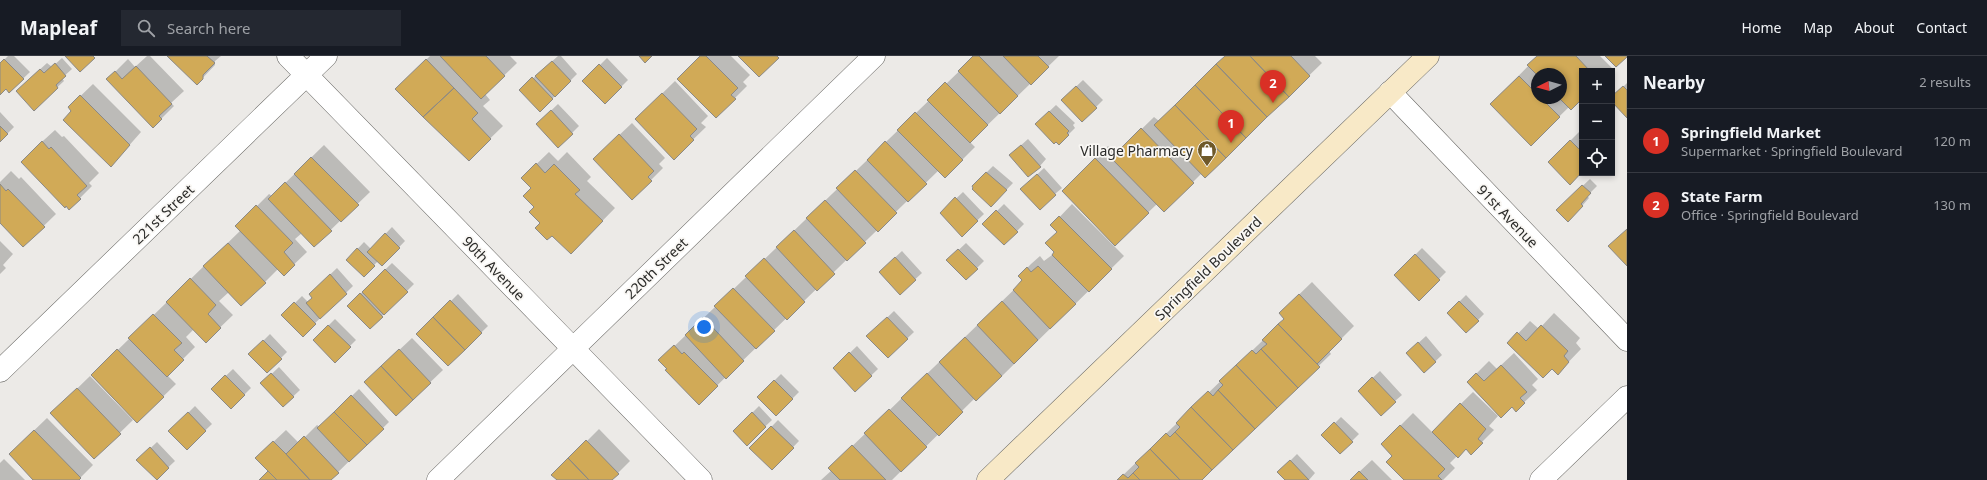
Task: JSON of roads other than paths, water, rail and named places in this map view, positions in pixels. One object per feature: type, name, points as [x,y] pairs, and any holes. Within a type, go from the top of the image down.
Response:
[{"type":"main road","name":"Springfield Boulevard","points":[[988,480],[1428,56]]},
{"type":"street","name":"90th Avenue","points":[[288,56],[701,480]]},
{"type":"street","name":"221st Street","points":[[0,371],[326,56]]},
{"type":"street","name":"220th Street","points":[[438,480],[874,56]]},
{"type":"street","name":"91st Avenue","points":[[1390,92],[1627,340]]},
{"type":"street","points":[[1541,480],[1627,398]]},
{"type":"place","name":"State Farm","points":[[1273,103]]},
{"type":"place","name":"Springfield Market","points":[[1231,143]]},
{"type":"place","name":"Village Pharmacy","points":[[1207,167]]}]
